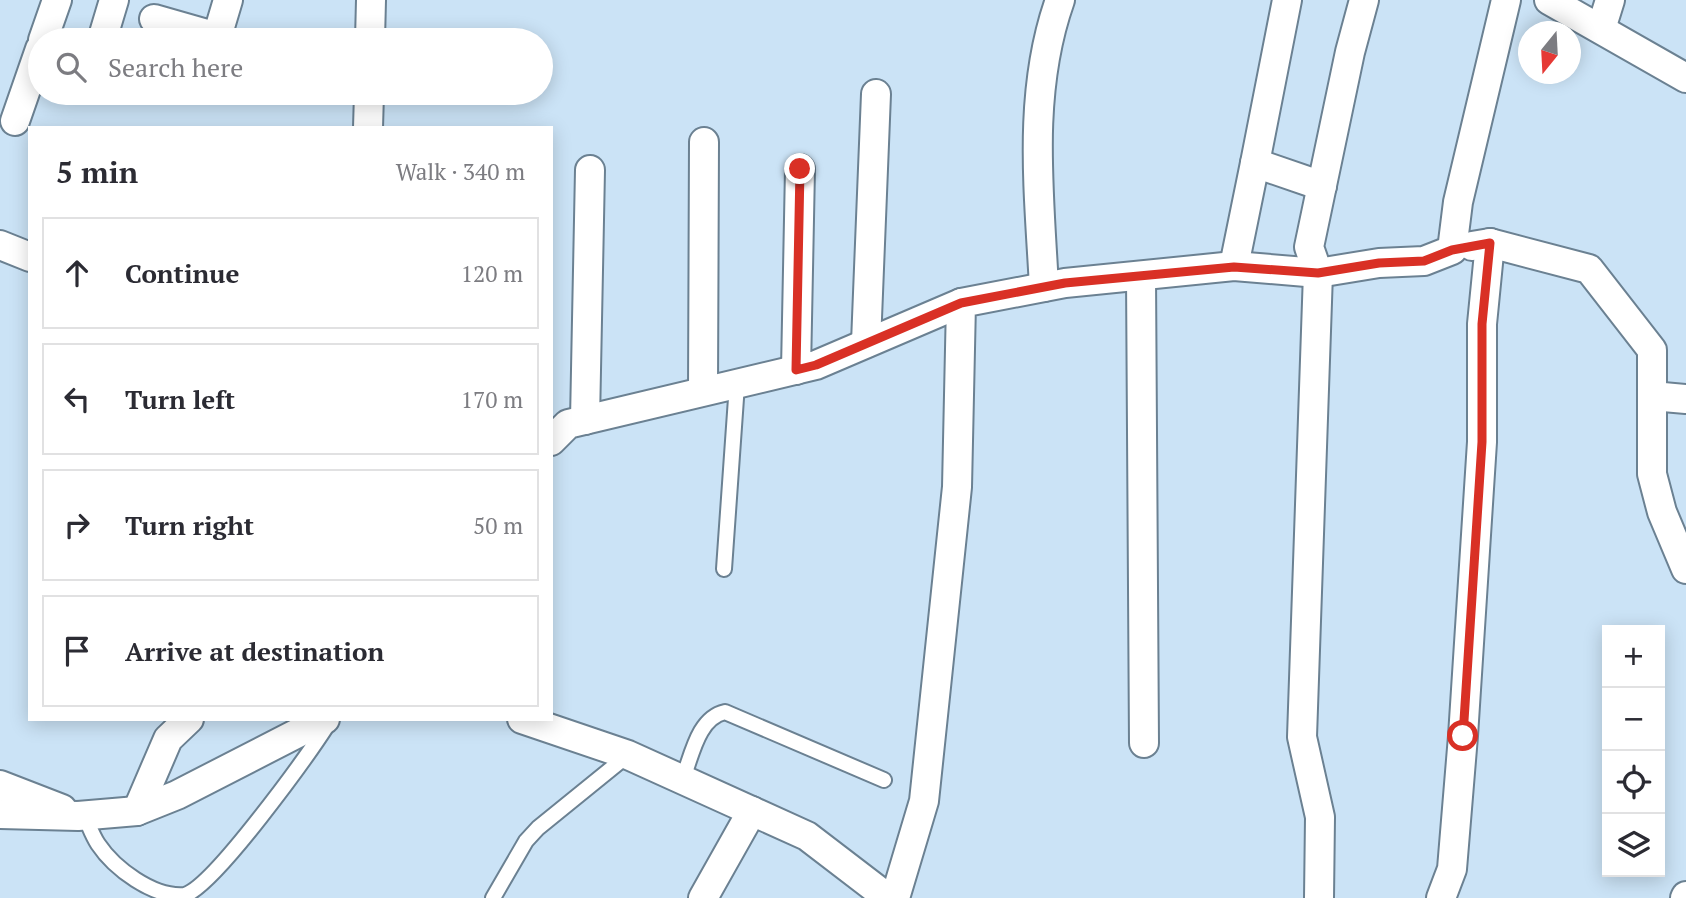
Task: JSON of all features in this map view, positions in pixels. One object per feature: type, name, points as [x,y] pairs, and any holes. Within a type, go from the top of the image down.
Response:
[{"type":"street","points":[[47,28],[57,0]]},
{"type":"street","points":[[106,28],[114,0]]},
{"type":"street","points":[[220,28],[228,0]]},
{"type":"street","points":[[370,28],[371,0]]},
{"type":"street","points":[[1044,287],[1037,155],[1039,106],[1045,53],[1060,0]]},
{"type":"street","points":[[1234,267],[1287,0]]},
{"type":"street","points":[[1319,898],[1320,817],[1302,737],[1318,273],[1309,247],[1350,52],[1364,0]]},
{"type":"street","points":[[1452,250],[1458,202],[1506,0]]},
{"type":"street","points":[[1549,0],[1686,78]]},
{"type":"street","points":[[1601,29],[1610,0]]},
{"type":"street","points":[[153,19],[185,28]]},
{"type":"street","points":[[15,121],[28,83]]},
{"type":"street","points":[[866,343],[876,94]]},
{"type":"street","points":[[368,126],[369,105]]},
{"type":"street","points":[[703,391],[704,142]]},
{"type":"street","points":[[1255,163],[1322,186]]},
{"type":"street","points":[[796,370],[800,169]]},
{"type":"street","points":[[585,421],[590,170]]},
{"type":"street","points":[[1441,898],[1452,869],[1464,722],[1482,442],[1482,324],[1490,243]]},
{"type":"street","points":[[553,439],[568,424],[816,365],[961,303],[1044,287],[1234,267],[1318,273],[1379,263],[1424,261],[1452,250],[1490,243],[1589,269],[1652,350],[1652,474],[1662,512],[1686,569]]},
{"type":"street","points":[[0,245],[28,256]]},
{"type":"street","points":[[1142,276],[1144,743]]},
{"type":"street","points":[[895,898],[924,801],[957,487],[961,303]]},
{"type":"street","points":[[1652,396],[1686,399]]},
{"type":"street","points":[[137,811],[168,739],[187,721]]},
{"type":"street","points":[[0,814],[81,816],[137,811],[177,795],[321,721]]},
{"type":"street","points":[[528,721],[628,755],[807,836],[888,898]]},
{"type":"street","points":[[0,785],[81,816]]},
{"type":"street","points":[[703,898],[752,811]]},
{"type":"lane","points":[[724,569],[737,384]]},
{"type":"lane","points":[[682,778],[703,728],[715,714],[725,712],[884,780]]},
{"type":"lane","points":[[81,816],[108,858],[131,878],[148,890],[167,897],[186,895],[202,883],[258,819],[330,721]]},
{"type":"lane","points":[[493,898],[526,841],[538,828],[628,755]]},
{"type":"route","points":[[800,169],[796,370],[816,365],[961,303],[1065,283],[1234,267],[1318,273],[1379,263],[1424,261],[1452,250],[1490,243],[1482,324],[1482,442],[1463,736]]}]
